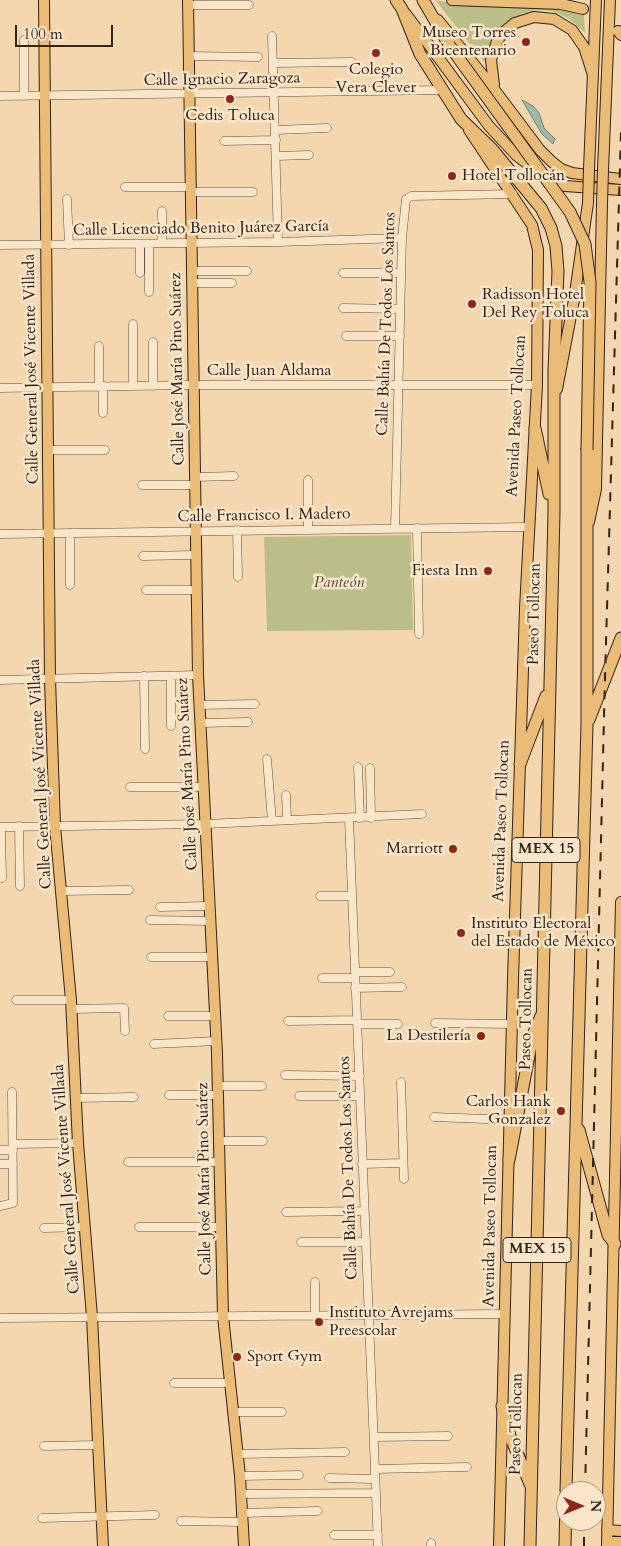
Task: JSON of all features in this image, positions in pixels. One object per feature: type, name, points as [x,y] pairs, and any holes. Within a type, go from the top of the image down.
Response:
[{"type":"highway","name":"Avenida Paseo Tollocan","points":[[399,4],[420,54],[461,119],[492,149],[542,208],[551,228],[556,246],[558,271],[554,403]]},
{"type":"highway","points":[[426,5],[449,44],[570,212],[585,244],[590,282],[587,450],[588,526]]},
{"type":"highway","name":"Paseo Tollocan","points":[[530,1546],[554,512],[554,403]]},
{"type":"highway","points":[[535,428],[554,512]]},
{"type":"highway","name":"MEX 15","points":[[566,1481],[587,724],[588,526]]},
{"type":"highway","points":[[587,724],[621,638]]},
{"type":"highway","points":[[520,764],[550,687]]},
{"type":"highway","points":[[509,1160],[533,1035],[543,1012]]},
{"type":"highway","points":[[576,1114],[608,1236],[615,1244]]},
{"type":"highway","points":[[502,1406],[510,1436],[532,1487]]},
{"type":"highway","name":"MEX 15","points":[[565,1531],[565,1546]]},
{"type":"main road","name":"Calle General José Vicente Villada","points":[[44,0],[50,679],[55,826],[71,1004],[78,1143],[92,1317],[102,1546]]},
{"type":"main road","points":[[452,0],[561,4],[583,9]]},
{"type":"main road","name":"MEX 15","points":[[554,403],[574,300],[588,203],[596,0]]},
{"type":"main road","name":"MEX 15","points":[[588,526],[596,489],[602,203],[610,0]]},
{"type":"main road","name":"Calle José María Pino Suárez","points":[[188,3],[194,385],[194,531],[199,706],[218,1090],[223,1316],[238,1454],[244,1546]]},
{"type":"main road","points":[[399,4],[489,126],[517,156],[551,180],[566,186],[621,190]]},
{"type":"main road","points":[[426,5],[494,89],[540,150],[561,169],[582,175],[621,179]]},
{"type":"main road","points":[[494,89],[491,60],[497,42],[505,31],[515,23],[534,17],[554,19],[572,30],[584,47],[593,74]]},
{"type":"main road","name":"Avenida Paseo Tollocan","points":[[461,119],[532,225],[538,250],[537,385],[529,528],[520,764],[499,1546]]},
{"type":"main road","points":[[621,902],[620,1032],[607,1544],[621,1542]]},
{"type":"main road","points":[[607,1530],[621,1531]]},
{"type":"street","points":[[188,3],[249,5]]},
{"type":"street","points":[[272,36],[277,156],[278,242]]},
{"type":"street","points":[[24,40],[24,96]]},
{"type":"street","points":[[189,56],[258,57]]},
{"type":"street","points":[[273,63],[352,62]]},
{"type":"street","name":"Calle Ignacio Zaragoza","points":[[0,96],[444,90]]},
{"type":"street","points":[[276,130],[327,128]]},
{"type":"street","points":[[224,141],[276,140]]},
{"type":"street","points":[[277,156],[309,155]]},
{"type":"street","points":[[125,187],[253,192]]},
{"type":"street","name":"Calle Bahía De Todos Los Santos","points":[[395,528],[400,273],[405,201],[408,196],[513,194]]},
{"type":"street","points":[[67,199],[69,244]]},
{"type":"street","points":[[162,212],[162,244]]},
{"type":"street","name":"Calle Licenciado Benito Juárez García","points":[[0,245],[278,242],[402,238]]},
{"type":"street","points":[[140,244],[140,273]]},
{"type":"street","points":[[149,244],[149,292]]},
{"type":"street","points":[[192,271],[247,271]]},
{"type":"street","points":[[344,273],[400,273]]},
{"type":"street","points":[[192,283],[232,283]]},
{"type":"street","points":[[343,308],[400,309]]},
{"type":"street","points":[[133,324],[133,386]]},
{"type":"street","points":[[346,336],[400,336]]},
{"type":"street","points":[[153,342],[153,386]]},
{"type":"street","points":[[99,346],[103,414]]},
{"type":"street","name":"Calle Juan Aldama","points":[[0,388],[194,385],[537,385]]},
{"type":"street","points":[[49,450],[105,450]]},
{"type":"street","points":[[142,485],[234,476]]},
{"type":"street","points":[[308,480],[308,529]]},
{"type":"street","name":"Calle Francisco I. Madero","points":[[0,534],[395,528],[529,528]]},
{"type":"street","points":[[417,528],[419,634]]},
{"type":"street","points":[[237,530],[238,577]]},
{"type":"street","points":[[70,533],[70,585]]},
{"type":"street","points":[[143,556],[195,555]]},
{"type":"street","points":[[146,590],[196,590]]},
{"type":"street","points":[[0,680],[198,675]]},
{"type":"street","points":[[144,676],[145,749]]},
{"type":"street","points":[[171,676],[171,726]]},
{"type":"street","points":[[199,706],[255,704]]},
{"type":"street","points":[[200,723],[248,722]]},
{"type":"street","points":[[267,759],[272,821]]},
{"type":"street","points":[[358,767],[360,818]]},
{"type":"street","points":[[370,768],[371,818]]},
{"type":"street","points":[[130,787],[204,787]]},
{"type":"street","points":[[286,795],[287,820]]},
{"type":"street","points":[[2,878],[1,827],[206,824],[371,818],[422,814]]},
{"type":"street","name":"Calle Bahía De Todos Los Santos","points":[[349,818],[378,1546]]},
{"type":"street","points":[[19,826],[20,886]]},
{"type":"street","points":[[62,891],[128,890]]},
{"type":"street","points":[[320,896],[352,896]]},
{"type":"street","points":[[160,907],[209,906]]},
{"type":"street","points":[[150,920],[210,921]]},
{"type":"street","points":[[151,957],[212,957]]},
{"type":"street","points":[[322,978],[390,972]]},
{"type":"street","points":[[355,988],[402,987]]},
{"type":"street","points":[[16,1000],[124,1008],[125,1031]]},
{"type":"street","points":[[168,1016],[215,1016]]},
{"type":"street","points":[[288,1021],[398,1024]]},
{"type":"street","points":[[435,1023],[512,1024]]},
{"type":"street","points":[[154,1044],[216,1041]]},
{"type":"street","points":[[285,1075],[360,1076]]},
{"type":"street","points":[[401,1082],[404,1179]]},
{"type":"street","points":[[169,1095],[262,1086]]},
{"type":"street","points":[[0,1206],[13,1203],[12,1092]]},
{"type":"street","points":[[298,1096],[360,1096]]},
{"type":"street","points":[[76,1098],[134,1097]]},
{"type":"street","points":[[434,1118],[510,1120]]},
{"type":"street","points":[[219,1141],[264,1141]]},
{"type":"street","points":[[0,1150],[13,1147],[78,1143]]},
{"type":"street","points":[[128,1162],[220,1162]]},
{"type":"street","points":[[362,1164],[403,1163]]},
{"type":"street","points":[[0,1164],[13,1164]]},
{"type":"street","points":[[286,1212],[364,1211]]},
{"type":"street","points":[[44,1228],[84,1227]]},
{"type":"street","points":[[139,1227],[221,1227]]},
{"type":"street","points":[[301,1242],[365,1242]]},
{"type":"street","points":[[315,1282],[316,1316]]},
{"type":"street","points":[[0,1318],[505,1314]]},
{"type":"street","points":[[174,1383],[230,1383]]},
{"type":"street","points":[[233,1412],[282,1412]]},
{"type":"street","points":[[374,1437],[448,1436]]},
{"type":"street","points":[[44,1446],[98,1445]]},
{"type":"street","points":[[238,1454],[345,1452]]},
{"type":"street","points":[[375,1469],[467,1467]]},
{"type":"street","points":[[240,1476],[299,1475]]},
{"type":"street","points":[[329,1478],[375,1479]]},
{"type":"street","points":[[241,1494],[376,1493]]},
{"type":"street","points":[[181,1521],[318,1511]]},
{"type":"street","points":[[42,1518],[155,1514]]},
{"type":"street","points":[[334,1535],[378,1535]]},
{"type":"green space","points":[[435,0],[467,6],[566,8],[584,15],[585,33],[568,18],[552,11],[537,10],[523,14],[506,24],[487,65]]},
{"type":"green space","name":"Panteón","points":[[411,535],[413,630],[267,631],[264,537]]},
{"type":"shaded area","points":[[522,100],[533,106],[539,113],[544,128],[555,139],[553,144],[542,134]]},
{"type":"railway","points":[[585,1481],[605,677],[621,131]]},
{"type":"railway","points":[[584,1531],[584,1546]]},
{"type":"place","name":"Museo Torres Bicentenario","points":[[526,42]]},
{"type":"place","name":"Colegio Vera Clever","points":[[376,53]]},
{"type":"place","name":"Cedis Toluca","points":[[230,99]]},
{"type":"place","name":"Hotel Tollocán","points":[[452,176]]},
{"type":"place","name":"Radisson Hotel Del Rey Toluca","points":[[472,304]]},
{"type":"place","name":"Fiesta Inn","points":[[488,571]]},
{"type":"place","name":"Marriott","points":[[453,849]]},
{"type":"place","name":"Instituto Electoral del Estado de México","points":[[461,933]]},
{"type":"place","name":"La Destilería","points":[[481,1036]]},
{"type":"place","name":"Carlos Hank Gonzalez","points":[[561,1111]]},
{"type":"place","name":"Instituto Avrejams Preescolar","points":[[319,1322]]},
{"type":"place","name":"Sport Gym","points":[[237,1357]]}]
